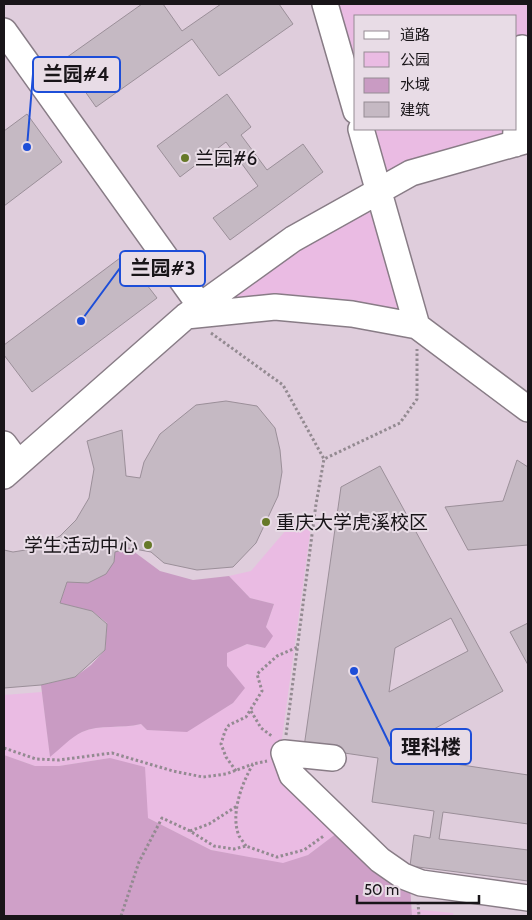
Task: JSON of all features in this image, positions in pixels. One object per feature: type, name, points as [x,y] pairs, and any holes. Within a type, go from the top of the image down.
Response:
[{"type":"lane","points":[[325,4],[354,104]]},
{"type":"lane","points":[[4,31],[198,312]]},
{"type":"lane","points":[[9,461],[293,239],[411,173],[522,142],[522,48]]},
{"type":"lane","points":[[361,130],[417,326]]},
{"type":"lane","points":[[198,312],[275,307],[352,314],[417,326],[528,409]]},
{"type":"lane","points":[[333,758],[285,752],[292,775],[380,860],[403,876],[421,883],[528,898]]},
{"type":"path","points":[[198,312],[283,384],[324,459],[316,504],[285,752]]},
{"type":"path","points":[[324,459],[400,423],[416,400],[417,326]]},
{"type":"path","points":[[236,771],[226,757],[221,744],[225,731],[229,725],[246,717],[251,711],[262,691],[257,674],[277,656],[298,647]]},
{"type":"path","points":[[251,711],[261,728],[285,752]]},
{"type":"path","points":[[4,748],[44,760],[59,760],[112,753],[173,771],[203,777],[236,771],[285,752]]},
{"type":"path","points":[[246,846],[239,836],[236,815],[238,797],[253,764]]},
{"type":"path","points":[[190,831],[209,824],[237,806]]},
{"type":"path","points":[[121,916],[139,862],[162,818],[190,831],[214,846],[234,849],[246,846],[277,857],[304,850],[342,823]]},
{"type":"shaded area","name":"重庆大学虎溪校区","points":[[4,4],[528,4],[528,916],[4,916]]},
{"type":"shaded area","points":[[4,755],[35,766],[59,766],[110,758],[145,767],[148,818],[211,850],[283,863],[308,855],[341,830],[410,885],[412,916],[4,916]]},
{"type":"green space","points":[[334,4],[528,4],[528,132],[383,175],[369,130],[517,130],[517,15],[354,15],[354,73]]},
{"type":"green space","points":[[357,210],[377,215],[401,303],[395,313],[234,303],[229,292]]},
{"type":"green space","points":[[292,523],[311,526],[280,753],[341,830],[308,855],[283,864],[211,850],[148,818],[110,758],[59,766],[35,766],[4,755],[4,695],[42,692],[50,756],[74,736],[82,732],[103,727],[141,724],[147,730],[187,731],[233,703],[227,666],[227,653],[247,644],[265,648],[266,627],[274,604],[250,598],[229,576],[251,571]]},
{"type":"green space","points":[[412,909],[453,913],[454,916],[412,916]]},
{"type":"water","points":[[129,548],[160,571],[193,580],[229,576],[250,598],[274,604],[266,627],[273,636],[265,648],[247,644],[227,653],[227,666],[245,688],[233,703],[187,732],[147,730],[141,724],[96,728],[78,734],[50,757],[41,685],[75,677],[91,665],[105,650],[107,623],[92,611],[60,603],[67,582],[115,552]]},
{"type":"building","points":[[142,4],[163,4],[182,31],[221,4],[279,4],[293,24],[219,76],[192,39],[96,107],[63,60]]},
{"type":"building","name":"兰园#6","points":[[227,94],[251,127],[241,135],[267,170],[303,144],[323,172],[230,240],[213,218],[258,186],[226,142],[180,177],[157,146]]},
{"type":"building","points":[[27,114],[62,162],[4,206],[4,131]]},
{"type":"building","points":[[124,255],[157,298],[32,392],[4,355],[4,345]]},
{"type":"building","name":"学生活动中心","points":[[226,401],[257,406],[275,428],[280,450],[282,472],[278,496],[256,543],[233,567],[197,570],[164,563],[151,552],[129,548],[115,552],[114,562],[106,574],[88,583],[67,582],[60,603],[92,611],[107,624],[105,650],[75,677],[41,685],[4,688],[4,550],[13,552],[38,548],[60,536],[76,520],[89,498],[94,469],[87,441],[122,430],[126,476],[140,478],[144,462],[160,434],[196,405]]},
{"type":"building","points":[[517,460],[528,467],[528,545],[468,550],[445,507],[503,501]]},
{"type":"building","points":[[380,466],[503,691],[434,729],[429,760],[528,775],[528,824],[443,812],[439,839],[528,850],[528,881],[410,866],[414,835],[430,838],[434,811],[372,802],[378,758],[304,747],[341,487]],"holes":[[[451,618],[468,651],[389,692],[395,648]]]},
{"type":"building","points":[[528,623],[528,665],[510,632]]},
{"type":"place","name":"兰园#4","points":[[27,147]]},
{"type":"place","name":"兰园#6","points":[[185,158]]},
{"type":"place","name":"兰园#3","points":[[81,321]]},
{"type":"place","name":"重庆大学虎溪校区","points":[[266,522]]},
{"type":"place","name":"学生活动中心","points":[[148,545]]},
{"type":"place","name":"理科楼","points":[[354,671]]}]
